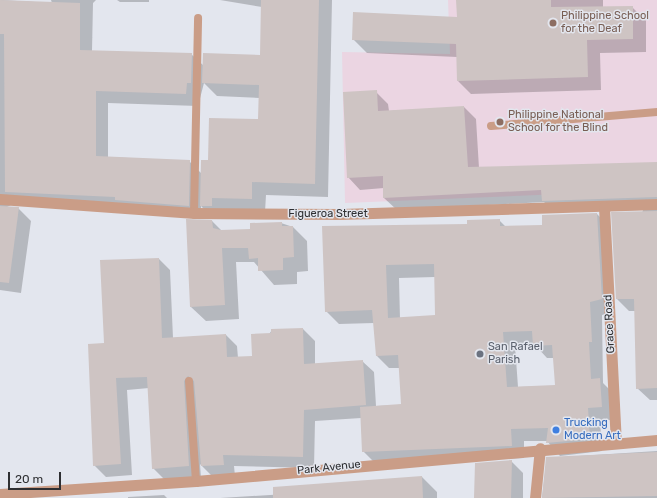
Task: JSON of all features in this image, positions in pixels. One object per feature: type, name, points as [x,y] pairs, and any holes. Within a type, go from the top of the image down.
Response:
[{"type":"street","name":"Figueroa Street","points":[[0,199],[194,213],[340,214],[604,207],[657,204]]},
{"type":"street","name":"Grace Road","points":[[604,207],[616,442]]},
{"type":"street","name":"Park Avenue","points":[[5,495],[196,481],[540,448],[657,440]]},
{"type":"street","points":[[535,498],[540,448]]},
{"type":"lane","points":[[194,213],[198,18]]},
{"type":"lane","points":[[491,126],[657,112]]},
{"type":"lane","points":[[189,381],[196,481]]},
{"type":"shaded area","name":"Philippine National School for the Blind","points":[[448,0],[657,0],[657,190],[345,203],[342,52],[450,54]]},
{"type":"building","points":[[0,0],[80,3],[80,50],[192,53],[191,83],[187,83],[186,94],[96,91],[96,156],[190,160],[189,206],[115,200],[115,197],[5,192],[4,34],[0,34]]},
{"type":"building","points":[[261,0],[319,0],[315,184],[252,182],[252,199],[212,198],[212,206],[200,206],[201,160],[208,160],[209,118],[258,119],[259,85],[202,83],[203,53],[260,55]]},
{"type":"building","points":[[456,0],[551,0],[551,7],[633,6],[633,39],[587,40],[588,77],[457,81],[456,44],[352,40],[353,12],[457,17]]},
{"type":"building","points":[[377,90],[378,111],[464,106],[468,167],[657,162],[657,197],[542,201],[541,190],[383,198],[383,176],[347,178],[343,92]]},
{"type":"building","points":[[0,206],[19,207],[9,283],[0,282]]},
{"type":"building","points":[[657,211],[657,388],[636,389],[634,299],[616,299],[611,212]]},
{"type":"building","points":[[597,213],[602,299],[590,302],[592,342],[589,342],[591,379],[600,378],[602,407],[588,408],[590,439],[546,443],[548,428],[511,429],[512,446],[362,452],[360,407],[401,404],[398,355],[376,356],[372,310],[325,312],[322,226],[467,224],[467,220],[500,219],[500,226],[542,225],[542,215]],"holes":[[[434,264],[435,315],[388,318],[386,265]],[[532,331],[533,346],[552,345],[555,385],[507,387],[503,332]]]},
{"type":"building","points":[[186,219],[212,220],[213,228],[221,230],[250,229],[250,223],[282,222],[282,226],[293,226],[294,257],[283,258],[283,270],[258,271],[258,258],[249,259],[248,248],[222,248],[225,305],[190,307]]},
{"type":"building","points":[[159,258],[162,338],[226,334],[227,357],[252,356],[251,334],[271,333],[271,329],[303,328],[304,364],[363,360],[366,405],[304,410],[303,457],[223,455],[224,465],[201,466],[194,381],[188,376],[184,381],[189,466],[152,469],[147,377],[116,378],[121,464],[93,466],[88,344],[104,343],[100,260]]},
{"type":"building","points":[[657,452],[657,496],[542,498],[546,457]]},
{"type":"building","points":[[512,460],[511,498],[474,498],[475,463]]},
{"type":"building","points":[[422,476],[423,498],[273,498],[273,487]]},
{"type":"place","name":"Philippine School for the Deaf","points":[[553,23]]},
{"type":"place","name":"Philippine National School for the Blind","points":[[500,122]]},
{"type":"place","name":"San Rafael Parish","points":[[480,354]]},
{"type":"place","name":"Trucking Modern Art","points":[[556,430]]}]
